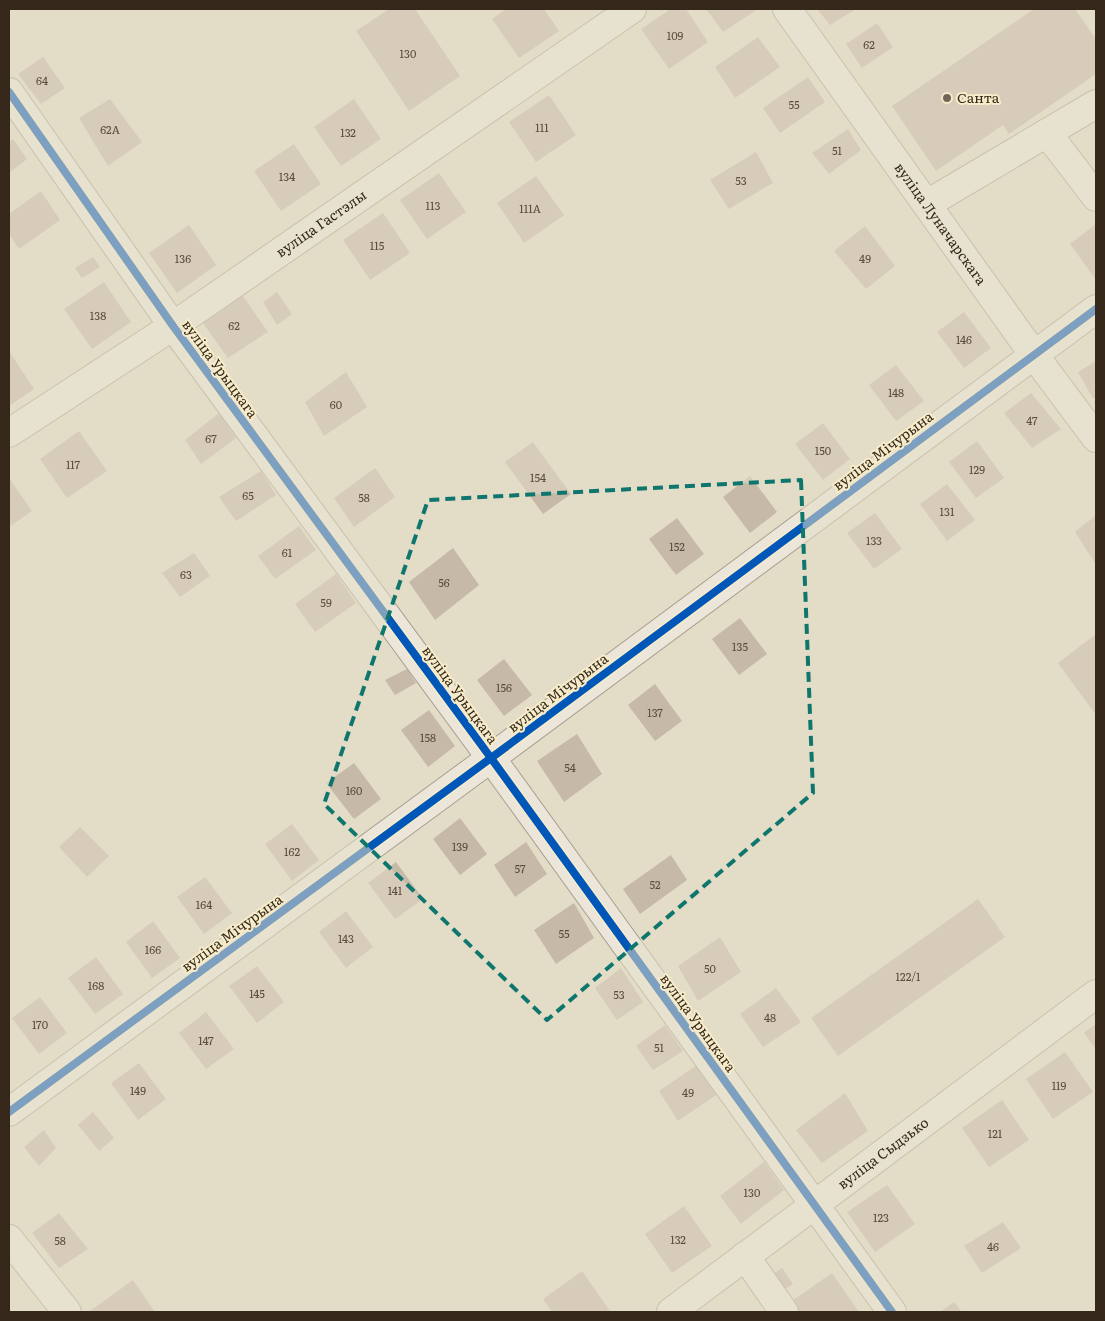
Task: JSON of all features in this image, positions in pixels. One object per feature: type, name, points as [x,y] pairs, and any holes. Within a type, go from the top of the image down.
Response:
[{"type":"street","name":"вуліца Гастэлы","points":[[9,433],[173,326],[632,9]]},
{"type":"street","name":"вуліца Луначарскага","points":[[787,9],[1034,355],[1096,438]]},
{"type":"street","name":"вуліца Урыцкага","points":[[9,92],[173,326],[491,758],[892,1312]]},
{"type":"street","points":[[927,204],[1096,104]]},
{"type":"street","points":[[1047,133],[1096,197]]},
{"type":"street","name":"вуліца Мічурына","points":[[9,1112],[491,758],[1096,309]]},
{"type":"street","name":"вуліца Сыдзько","points":[[671,1312],[1096,994]]},
{"type":"street","points":[[9,1239],[67,1312]]},
{"type":"street","points":[[746,1256],[784,1312]]},
{"type":"highlighted area","points":[[801,480],[813,793],[547,1020],[324,804],[428,500]]},
{"type":"building","points":[[389,9],[415,9],[460,76],[409,111],[356,31]]},
{"type":"building","points":[[506,9],[544,9],[559,31],[519,58],[492,19]]},
{"type":"building","points":[[671,9],[686,9],[708,42],[669,69],[641,29]]},
{"type":"building","points":[[706,9],[758,9],[723,32]]},
{"type":"building","points":[[817,9],[856,9],[830,25]]},
{"type":"building","points":[[1034,9],[1075,9],[1096,39],[1096,74],[1009,134],[1003,125],[936,171],[892,106]]},
{"type":"building","points":[[877,23],[893,47],[862,68],[846,44]]},
{"type":"building","points":[[758,37],[780,67],[735,98],[715,67]]},
{"type":"building","points":[[43,57],[65,88],[41,104],[18,74]]},
{"type":"building","points":[[808,77],[825,102],[780,133],[763,108]]},
{"type":"building","points":[[549,95],[576,135],[536,162],[509,122]]},
{"type":"building","points":[[110,99],[142,142],[108,166],[79,118]]},
{"type":"building","points":[[354,99],[381,139],[341,166],[314,127]]},
{"type":"building","points":[[848,129],[861,150],[829,174],[812,153]]},
{"type":"building","points":[[13,139],[27,159],[9,173],[9,142]]},
{"type":"building","points":[[294,144],[321,184],[281,211],[254,171]]},
{"type":"building","points":[[756,152],[773,183],[729,209],[710,180]]},
{"type":"building","points":[[439,173],[466,212],[427,239],[400,200]]},
{"type":"building","points":[[536,176],[564,215],[524,243],[497,203]]},
{"type":"building","points":[[41,191],[60,220],[19,249],[9,234],[9,214]]},
{"type":"building","points":[[383,213],[410,253],[370,280],[343,240]]},
{"type":"building","points":[[1096,224],[1096,280],[1070,244]]},
{"type":"building","points":[[189,225],[216,265],[177,293],[149,253]]},
{"type":"building","points":[[865,226],[895,266],[866,289],[834,251]]},
{"type":"building","points":[[93,257],[100,267],[82,278],[75,268]]},
{"type":"building","points":[[104,282],[131,322],[92,349],[64,309]]},
{"type":"building","points":[[240,292],[268,332],[228,358],[200,319]]},
{"type":"building","points":[[277,292],[292,314],[277,325],[263,302]]},
{"type":"building","points":[[964,312],[991,348],[964,368],[937,332]]},
{"type":"building","points":[[9,351],[34,389],[9,406]]},
{"type":"building","points":[[1096,361],[1096,397],[1093,399],[1078,372]]},
{"type":"building","points":[[896,365],[924,401],[896,421],[869,385]]},
{"type":"building","points":[[346,372],[367,407],[324,436],[305,402]]},
{"type":"building","points":[[1031,393],[1061,429],[1032,448],[1004,413]]},
{"type":"building","points":[[219,413],[236,438],[201,464],[185,440]]},
{"type":"building","points":[[823,423],[850,459],[823,480],[795,444]]},
{"type":"building","points":[[79,431],[107,471],[67,498],[40,459]]},
{"type":"building","points":[[977,441],[1004,478],[976,498],[949,462]]},
{"type":"building","points":[[533,442],[571,494],[543,514],[505,462]]},
{"type":"building","points":[[375,468],[395,497],[354,527],[334,498]]},
{"type":"building","points":[[261,471],[276,495],[236,521],[219,497]]},
{"type":"building","points":[[750,476],[777,512],[750,533],[723,497]]},
{"type":"building","points":[[9,478],[32,511],[9,527]]},
{"type":"building","points":[[947,484],[975,520],[947,541],[920,504]]},
{"type":"building","points":[[875,513],[902,549],[874,569],[847,533]]},
{"type":"building","points":[[1096,515],[1096,565],[1075,532]]},
{"type":"building","points":[[677,518],[704,554],[676,575],[649,539]]},
{"type":"building","points":[[299,526],[316,550],[275,579],[258,556]]},
{"type":"building","points":[[453,548],[479,585],[435,620],[409,582]]},
{"type":"building","points":[[194,553],[210,576],[180,597],[162,573]]},
{"type":"building","points":[[336,574],[356,603],[315,632],[295,604]]},
{"type":"building","points":[[740,618],[767,654],[739,675],[712,639]]},
{"type":"building","points":[[1096,634],[1096,715],[1058,663]]},
{"type":"building","points":[[504,659],[532,695],[504,716],[477,680]]},
{"type":"building","points":[[407,669],[416,683],[395,695],[385,680]]},
{"type":"building","points":[[655,684],[682,721],[655,741],[628,705]]},
{"type":"building","points":[[429,710],[455,746],[428,767],[401,730]]},
{"type":"building","points":[[577,734],[602,774],[564,802],[537,761]]},
{"type":"building","points":[[354,763],[381,799],[354,819],[326,783]]},
{"type":"building","points":[[460,818],[487,854],[460,875],[433,839]]},
{"type":"building","points":[[292,824],[319,860],[292,881],[265,844]]},
{"type":"building","points":[[80,827],[109,856],[87,877],[59,847]]},
{"type":"building","points":[[526,842],[547,874],[515,897],[494,865]]},
{"type":"building","points":[[671,855],[687,880],[640,914],[623,889]]},
{"type":"building","points":[[396,862],[423,899],[395,919],[368,883]]},
{"type":"building","points":[[205,877],[232,913],[204,934],[177,897]]},
{"type":"building","points":[[978,899],[1005,937],[838,1056],[811,1018]]},
{"type":"building","points":[[574,903],[594,938],[556,964],[534,930]]},
{"type":"building","points":[[346,911],[373,947],[346,968],[319,932]]},
{"type":"building","points":[[153,921],[180,958],[152,978],[126,942]]},
{"type":"building","points":[[720,937],[741,972],[698,1001],[678,966]]},
{"type":"building","points":[[96,957],[123,994],[95,1014],[68,978]]},
{"type":"building","points":[[257,966],[284,1002],[257,1023],[229,986]]},
{"type":"building","points":[[621,968],[643,1002],[617,1020],[595,988]]},
{"type":"building","points":[[776,988],[801,1022],[763,1047],[740,1014]]},
{"type":"building","points":[[40,997],[67,1033],[39,1054],[12,1018]]},
{"type":"building","points":[[206,1012],[234,1049],[206,1069],[179,1033]]},
{"type":"building","points":[[1096,1024],[1096,1049],[1084,1033]]},
{"type":"building","points":[[665,1025],[683,1051],[653,1070],[636,1046]]},
{"type":"building","points":[[1065,1052],[1093,1092],[1053,1119],[1026,1079]]},
{"type":"building","points":[[139,1063],[166,1099],[138,1120],[111,1083]]},
{"type":"building","points":[[697,1065],[716,1095],[678,1121],[659,1091]]},
{"type":"building","points":[[845,1093],[868,1131],[822,1163],[796,1130]]},
{"type":"building","points":[[1002,1100],[1029,1140],[989,1167],[962,1128]]},
{"type":"building","points":[[93,1112],[114,1138],[99,1151],[78,1125]]},
{"type":"building","points":[[44,1130],[56,1148],[39,1166],[24,1147]]},
{"type":"building","points":[[764,1162],[784,1190],[741,1224],[720,1196]]},
{"type":"building","points":[[887,1185],[915,1224],[875,1252],[847,1212]]},
{"type":"building","points":[[684,1206],[712,1246],[672,1273],[645,1234]]},
{"type":"building","points":[[59,1213],[88,1249],[59,1268],[32,1233]]},
{"type":"building","points":[[1003,1222],[1021,1248],[982,1273],[964,1246]]},
{"type":"building","points":[[782,1268],[793,1284],[779,1293],[768,1278]]},
{"type":"building","points":[[582,1271],[610,1311],[552,1312],[543,1299]]},
{"type":"building","points":[[832,1273],[859,1312],[799,1312],[792,1301]]},
{"type":"building","points":[[133,1280],[155,1312],[90,1311]]},
{"type":"building","points":[[954,1302],[962,1312],[940,1312]]},
{"type":"cycle path","points":[[9,92],[173,326],[491,758],[892,1312]]},
{"type":"cycle path","points":[[9,1112],[491,758],[1096,309]]},
{"type":"place","name":"Санта","points":[[947,98]]}]
